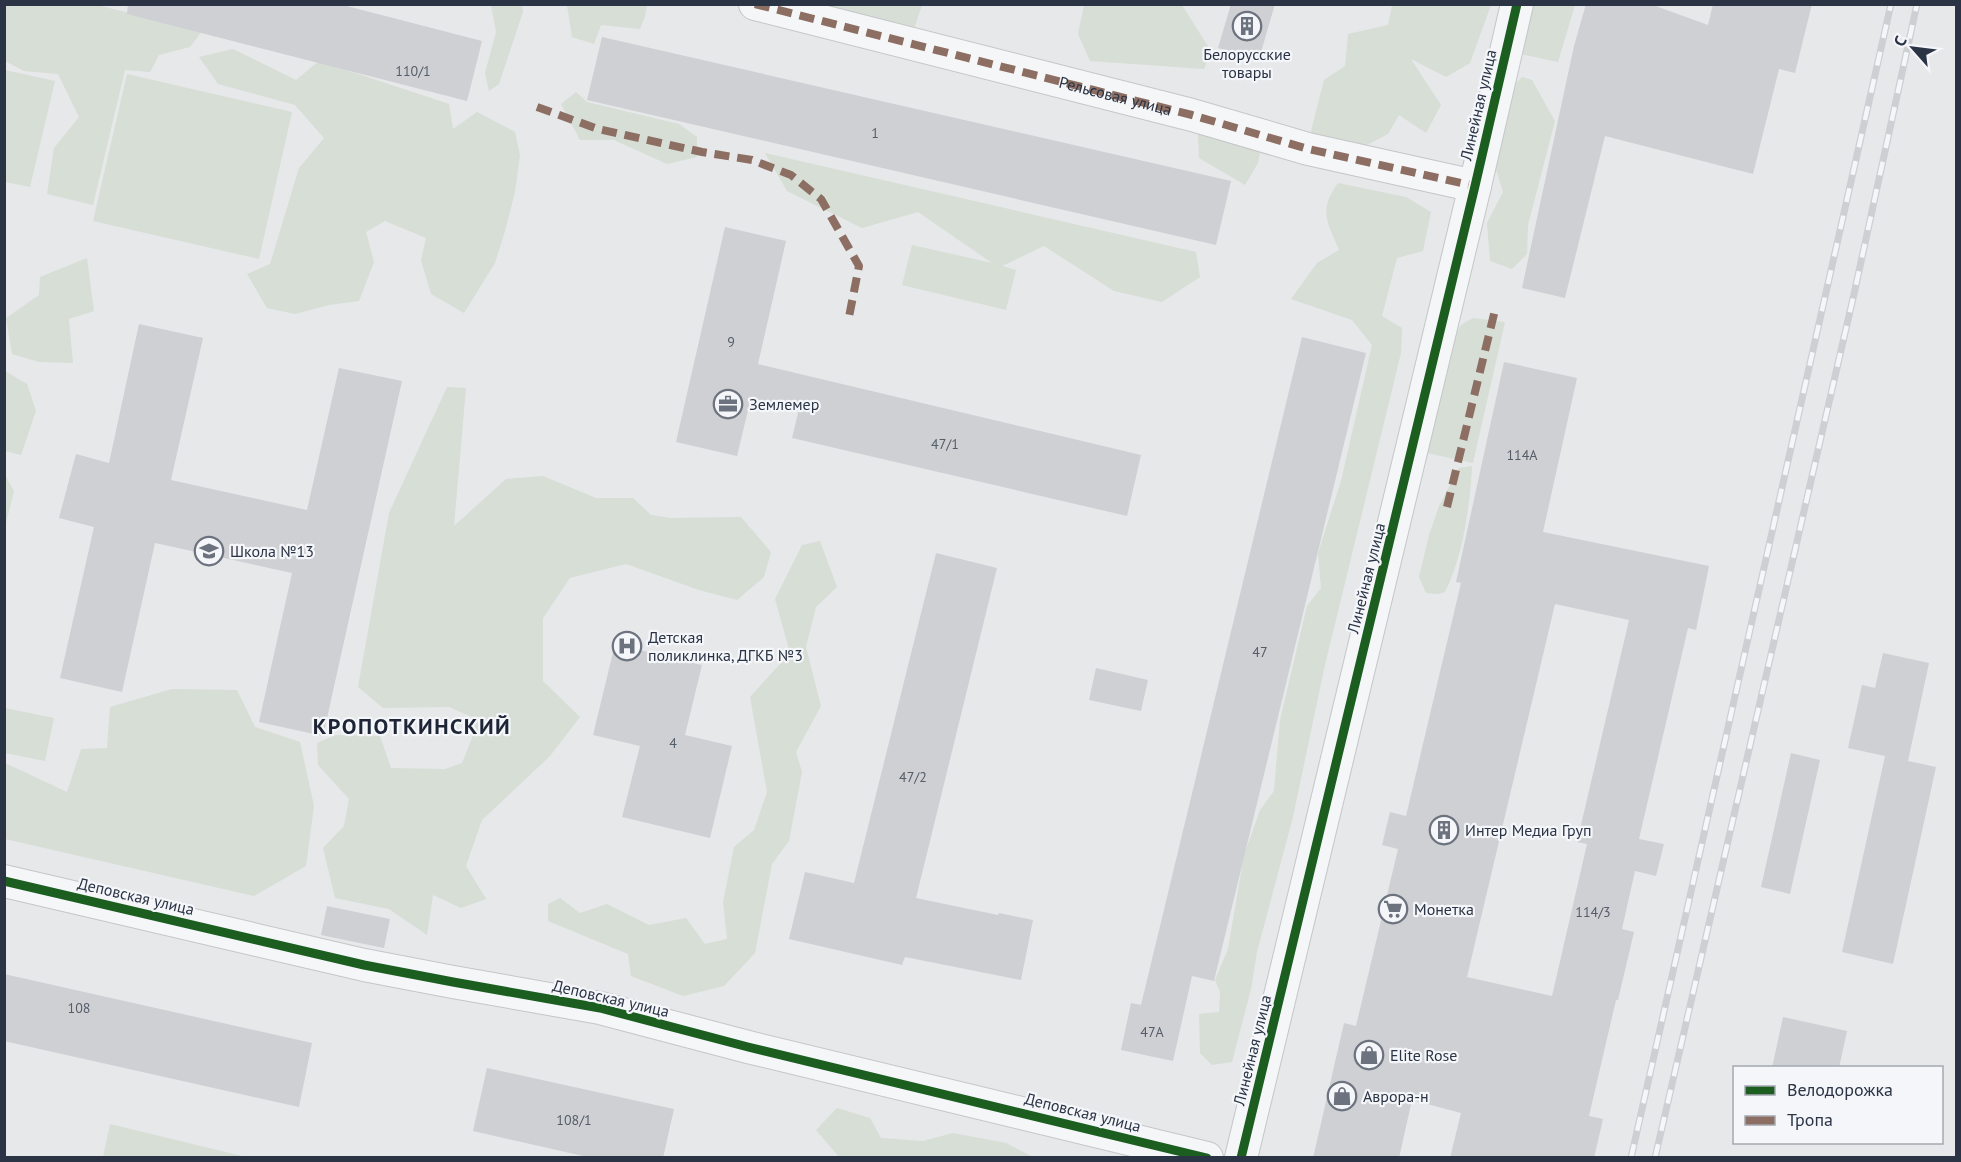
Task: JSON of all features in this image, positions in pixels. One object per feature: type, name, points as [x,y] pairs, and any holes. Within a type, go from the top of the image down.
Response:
[{"type":"street","name":"Рельсовая улица","points":[[755,4],[1192,115],[1308,149],[1475,186]]},
{"type":"street","name":"Линейная улица","points":[[1241,1158],[1517,4]]},
{"type":"street","name":"Деповская улица","points":[[4,881],[364,964],[600,1008],[737,1044],[1207,1158]]},
{"type":"shaded area","points":[[567,4],[647,5],[640,29],[601,25],[594,44],[572,37]]},
{"type":"shaded area","points":[[5,5],[97,5],[202,31],[190,47],[159,55],[150,72],[125,70],[93,205],[47,194],[54,148],[79,117],[58,74],[24,71],[5,61]]},
{"type":"shaded area","points":[[491,5],[522,5],[523,12],[499,84],[489,91],[485,73],[496,32]]},
{"type":"shaded area","points":[[822,5],[922,5],[914,29]]},
{"type":"shaded area","points":[[1084,5],[1182,5],[1211,51],[1204,69],[1090,61],[1078,34]]},
{"type":"shaded area","points":[[1392,5],[1491,5],[1470,63],[1446,77],[1411,59],[1441,105],[1426,133],[1399,115],[1388,134],[1365,146],[1310,135],[1324,80],[1345,66],[1348,34],[1388,25]]},
{"type":"shaded area","points":[[1531,5],[1575,5],[1558,62],[1520,54]]},
{"type":"shaded area","points":[[233,49],[296,80],[319,61],[449,104],[453,129],[477,112],[515,132],[520,155],[515,192],[505,231],[495,263],[464,313],[431,294],[421,260],[426,238],[385,221],[366,232],[374,262],[359,301],[329,305],[295,314],[267,308],[247,274],[270,264],[299,168],[324,138],[295,105],[218,84],[199,57]]},
{"type":"shaded area","points":[[5,70],[55,81],[30,187],[5,182]]},
{"type":"shaded area","points":[[127,74],[292,112],[259,259],[93,221]]},
{"type":"shaded area","points":[[1522,77],[1532,80],[1555,121],[1528,225],[1527,254],[1512,269],[1490,261],[1487,223],[1503,192],[1493,160],[1506,93]]},
{"type":"shaded area","points":[[576,92],[587,102],[679,124],[697,137],[697,157],[667,164],[614,140],[580,140],[561,104]]},
{"type":"shaded area","points":[[1205,122],[1261,148],[1258,163],[1245,185],[1199,158],[1198,135]]},
{"type":"shaded area","points":[[765,153],[1196,252],[1200,277],[1162,302],[1114,291],[1044,246],[1002,266],[1016,270],[1006,310],[902,285],[912,245],[992,263],[918,212],[862,228],[787,191]]},
{"type":"shaded area","points":[[1338,183],[1406,197],[1431,212],[1423,251],[1397,258],[1382,316],[1402,328],[1401,353],[1324,669],[1293,817],[1257,952],[1251,989],[1232,1062],[1212,1065],[1200,1053],[1199,1014],[1219,1012],[1220,992],[1215,980],[1228,949],[1244,855],[1260,810],[1274,791],[1280,720],[1307,606],[1321,588],[1318,553],[1341,481],[1372,345],[1352,320],[1291,299],[1317,263],[1339,250],[1326,216],[1328,201]]},
{"type":"shaded area","points":[[87,258],[94,311],[69,319],[73,363],[39,362],[12,354],[6,318],[39,295],[40,277]]},
{"type":"shaded area","points":[[1473,318],[1505,322],[1473,463],[1427,453],[1457,332],[1461,325]]},
{"type":"shaded area","points":[[5,371],[27,384],[36,411],[21,455],[5,451]]},
{"type":"shaded area","points":[[447,387],[466,388],[454,526],[506,479],[543,476],[596,498],[633,498],[651,515],[670,518],[741,517],[771,552],[764,577],[737,600],[699,590],[626,564],[570,578],[543,618],[543,681],[580,717],[550,756],[482,820],[466,866],[486,899],[461,908],[433,895],[427,935],[389,909],[335,898],[323,848],[344,826],[349,799],[318,765],[317,743],[336,735],[380,736],[391,768],[445,769],[462,763],[472,738],[472,717],[449,707],[383,708],[358,687],[389,513]]},
{"type":"shaded area","points":[[1472,466],[1469,498],[1457,563],[1445,592],[1426,593],[1419,577],[1439,506],[1459,468]]},
{"type":"shaded area","points":[[5,475],[14,491],[5,527]]},
{"type":"shaded area","points":[[820,541],[837,587],[816,607],[806,647],[821,706],[796,752],[802,772],[789,841],[772,864],[755,953],[724,986],[683,996],[631,976],[628,954],[548,921],[548,904],[560,898],[580,913],[607,904],[649,925],[686,918],[705,944],[727,939],[723,902],[734,847],[754,830],[767,792],[750,697],[790,653],[775,599],[802,545]]},
{"type":"shaded area","points":[[172,689],[237,690],[255,727],[300,742],[314,806],[306,866],[254,896],[5,839],[5,763],[67,792],[81,749],[107,748],[110,707]]},
{"type":"shaded area","points":[[5,708],[54,718],[45,761],[5,753]]},
{"type":"shaded area","points":[[837,1108],[870,1118],[881,1138],[923,1141],[953,1133],[1006,1143],[1033,1157],[839,1157],[816,1130]]},
{"type":"shaded area","points":[[110,1124],[246,1157],[103,1157]]},
{"type":"building","points":[[128,4],[339,4],[482,41],[467,101],[127,14]]},
{"type":"building","name":"Белорусские товары","points":[[1231,4],[1275,4],[1259,59],[1218,48]]},
{"type":"building","points":[[1586,4],[1650,4],[1708,25],[1713,4],[1812,4],[1795,73],[1779,69],[1753,174],[1605,136],[1565,298],[1522,288],[1574,46]]},
{"type":"building","points":[[602,37],[1231,181],[1216,245],[587,100]]},
{"type":"building","points":[[725,227],[786,241],[758,364],[1141,455],[1127,516],[792,438],[799,409],[751,398],[737,456],[676,442]]},
{"type":"building","points":[[139,324],[203,338],[171,480],[307,510],[339,368],[402,381],[323,736],[259,722],[292,573],[155,543],[122,692],[60,678],[94,527],[59,518],[76,454],[109,463]]},
{"type":"building","points":[[1302,337],[1366,353],[1214,981],[1192,976],[1173,1061],[1121,1050],[1131,1003],[1141,1005]]},
{"type":"building","points":[[1504,362],[1577,378],[1543,532],[1709,566],[1696,630],[1688,628],[1639,839],[1664,844],[1656,876],[1635,871],[1622,929],[1634,932],[1589,1116],[1603,1119],[1594,1158],[1450,1158],[1461,1113],[1412,1100],[1399,1158],[1313,1158],[1344,1023],[1356,1026],[1398,849],[1382,845],[1390,812],[1406,816],[1461,583],[1456,582]],"holes":[[[1555,604],[1629,620],[1577,842],[1587,844],[1552,996],[1467,977]]]},
{"type":"building","points":[[936,553],[997,568],[916,898],[1033,920],[1021,980],[905,957],[902,965],[789,939],[805,872],[854,883]]},
{"type":"building","points":[[615,644],[702,665],[685,735],[732,746],[710,838],[622,817],[640,746],[593,735]]},
{"type":"building","points":[[1883,653],[1929,663],[1908,761],[1848,748],[1862,685],[1875,688]]},
{"type":"building","points":[[1096,668],[1148,680],[1141,711],[1089,700]]},
{"type":"building","points":[[1791,753],[1820,760],[1790,894],[1761,887]]},
{"type":"building","points":[[1885,756],[1936,767],[1893,964],[1842,952]]},
{"type":"building","points":[[327,906],[390,919],[384,948],[321,935]]},
{"type":"building","points":[[4,974],[312,1043],[299,1107],[4,1041]]},
{"type":"building","points":[[1783,1017],[1847,1031],[1839,1066],[1772,1066]]},
{"type":"building","points":[[487,1068],[674,1109],[663,1158],[592,1158],[473,1131]]},
{"type":"railway","points":[[1631,1158],[1891,4]]},
{"type":"railway","points":[[1655,1158],[1854,294],[1917,4]]},
{"type":"marked path","points":[[755,4],[1192,115],[1308,149],[1475,186]]},
{"type":"marked path","points":[[537,107],[598,129],[702,152],[752,160],[791,175],[821,199],[859,266],[849,317]]},
{"type":"marked path","points":[[1447,507],[1495,310]]},
{"type":"cycle path","points":[[1241,1158],[1517,4]]},
{"type":"cycle path","points":[[4,881],[364,965],[600,1008],[748,1047],[1207,1158]]},
{"type":"place","name":"Белорусские товары","points":[[1247,26]]},
{"type":"place","name":"Землемер","points":[[728,404]]},
{"type":"place","name":"Школа №13","points":[[209,551]]},
{"type":"place","name":"Детская поликлинка, ДГКБ №3","points":[[627,646]]},
{"type":"place","name":"Интер Медиа Груп","points":[[1444,830]]},
{"type":"place","name":"Монетка","points":[[1393,909]]},
{"type":"place","name":"Elite Rose","points":[[1369,1055]]},
{"type":"place","name":"Аврора-н","points":[[1342,1096]]},
{"type":"district","name":"КРОПОТКИНСКИЙ","points":[[412,726]]}]
